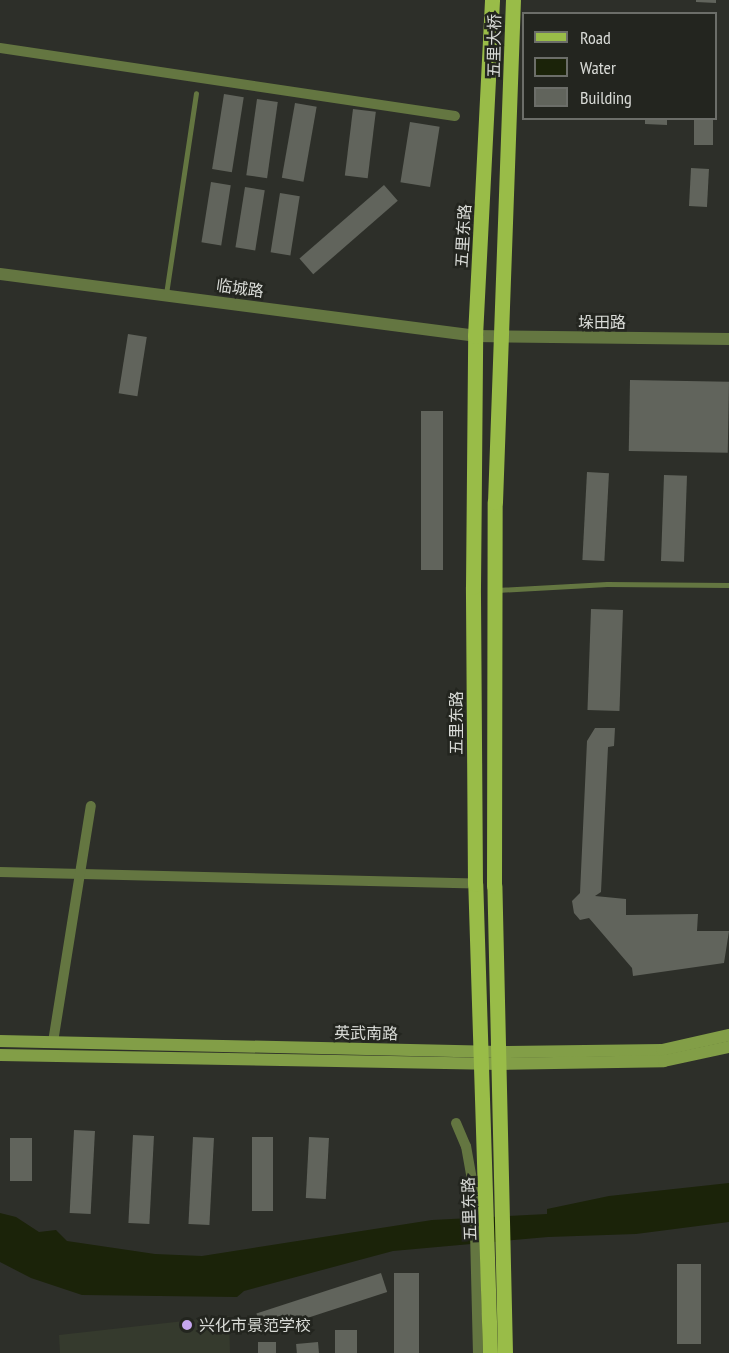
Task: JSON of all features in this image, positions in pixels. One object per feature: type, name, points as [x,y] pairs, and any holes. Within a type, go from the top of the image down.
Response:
[{"type":"main road","name":"五里大桥","points":[[490,92],[492,0]]},
{"type":"main road","name":"五里大桥","points":[[511,94],[513,0]]},
{"type":"main road","name":"五里东路","points":[[490,92],[475,336],[475,884],[481,1058],[493,1179]]},
{"type":"main road","name":"五里东路","points":[[490,1353],[489,1256],[500,1058],[494,886],[498,338],[511,94]]},
{"type":"main road","name":"英武南路","points":[[500,1058],[662,1050],[729,1035]]},
{"type":"main road","name":"英武南路","points":[[0,1041],[481,1058]]},
{"type":"main road","name":"英武南路","points":[[0,1055],[664,1061],[729,1047]]},
{"type":"main road","name":"五里东路","points":[[489,1256],[505,1353]]},
{"type":"street","points":[[0,48],[455,116]]},
{"type":"street","name":"临城路","points":[[0,274],[475,336]]},
{"type":"street","name":"垛田路","points":[[475,336],[729,339]]},
{"type":"street","points":[[53,1042],[78,871],[91,806]]},
{"type":"street","points":[[0,872],[78,871],[475,884]]},
{"type":"street","points":[[456,1123],[466,1146],[489,1256],[478,1353]]},
{"type":"lane","points":[[166,294],[196,93]]},
{"type":"lane","points":[[495,590],[607,584],[729,585]]},
{"type":"shaded area","name":"兴化市景范学校","points":[[229,1316],[230,1353],[60,1353],[59,1335]]},
{"type":"water","points":[[729,1183],[729,1222],[636,1234],[548,1237],[393,1251],[244,1291],[237,1297],[82,1295],[31,1278],[0,1262],[0,1213],[16,1217],[39,1232],[56,1230],[67,1241],[155,1254],[202,1256],[432,1220],[547,1214],[547,1209],[609,1196]]},
{"type":"building","points":[[696,0],[716,0],[716,3],[696,2]]},
{"type":"building","points":[[224,94],[244,97],[232,172],[212,169]]},
{"type":"building","points":[[257,99],[278,102],[267,178],[246,175]]},
{"type":"building","points":[[295,103],[317,107],[303,182],[282,178]]},
{"type":"building","points":[[353,109],[376,112],[368,178],[345,176]]},
{"type":"building","points":[[645,120],[667,120],[667,125],[645,124]]},
{"type":"building","points":[[694,120],[713,120],[713,145],[694,145]]},
{"type":"building","points":[[410,122],[440,127],[430,187],[400,182]]},
{"type":"building","points":[[691,168],[709,169],[707,207],[689,206]]},
{"type":"building","points":[[211,182],[231,185],[221,245],[201,242]]},
{"type":"building","points":[[384,185],[398,201],[313,274],[299,258]]},
{"type":"building","points":[[245,187],[265,190],[255,250],[235,247]]},
{"type":"building","points":[[280,193],[300,196],[290,255],[271,252]]},
{"type":"building","points":[[128,334],[147,337],[137,396],[119,393]]},
{"type":"building","points":[[630,380],[729,382],[728,453],[629,451]]},
{"type":"building","points":[[421,411],[443,411],[443,570],[421,570]]},
{"type":"building","points":[[587,472],[609,473],[604,561],[582,560]]},
{"type":"building","points":[[664,475],[687,476],[684,562],[661,561]]},
{"type":"building","points":[[591,609],[623,610],[619,711],[587,710]]},
{"type":"building","points":[[595,728],[615,728],[614,746],[608,747],[601,892],[595,896],[626,899],[626,915],[698,914],[697,931],[729,931],[724,963],[633,976],[632,968],[589,918],[580,920],[574,913],[572,901],[580,893],[587,741]]},
{"type":"building","points":[[74,1130],[95,1131],[91,1214],[70,1213]]},
{"type":"building","points":[[133,1135],[154,1136],[149,1224],[128,1223]]},
{"type":"building","points":[[193,1137],[214,1138],[209,1225],[188,1224]]},
{"type":"building","points":[[252,1137],[273,1137],[273,1211],[252,1211]]},
{"type":"building","points":[[309,1137],[329,1138],[326,1199],[306,1198]]},
{"type":"building","points":[[10,1138],[32,1138],[32,1181],[10,1181]]},
{"type":"building","points":[[677,1264],[701,1264],[701,1344],[677,1344]]},
{"type":"building","points":[[381,1273],[387,1292],[263,1333],[256,1313]]},
{"type":"building","points":[[394,1273],[419,1273],[419,1353],[394,1353]]},
{"type":"building","points":[[335,1330],[357,1330],[357,1353],[335,1353]]},
{"type":"building","points":[[258,1342],[276,1342],[276,1353],[258,1353]]},
{"type":"building","points":[[318,1342],[319,1353],[297,1353],[296,1344]]},
{"type":"place","name":"兴化市景范学校","points":[[187,1325]]}]
